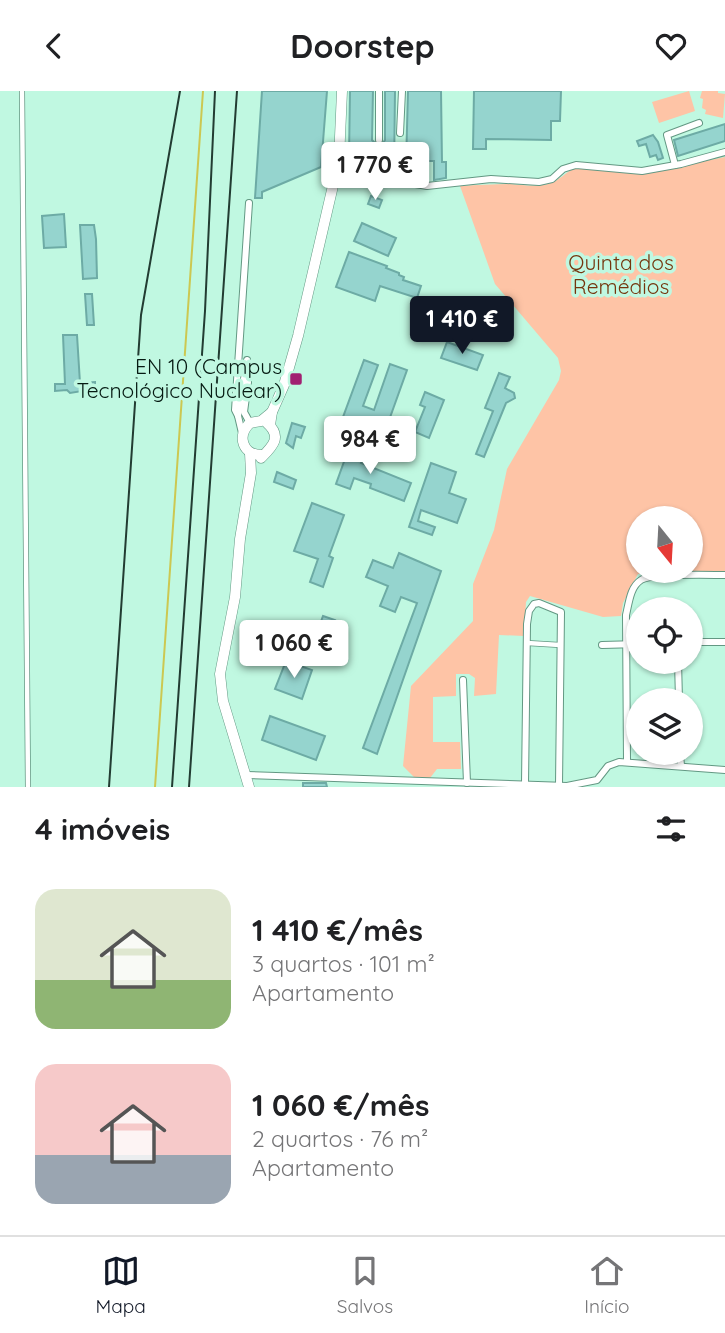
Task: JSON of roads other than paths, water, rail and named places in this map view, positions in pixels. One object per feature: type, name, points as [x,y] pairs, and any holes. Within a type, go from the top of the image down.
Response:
[{"type":"main road","points":[[249,787],[223,701],[220,674],[235,597],[240,539],[251,473],[250,453],[243,445],[242,435],[272,412],[284,385],[339,160],[342,91]]},
{"type":"main road","points":[[251,473],[263,455],[275,445],[275,432],[260,423]]},
{"type":"main road","points":[[250,453],[263,455]]},
{"type":"street","points":[[22,91],[27,787]]},
{"type":"street","points":[[379,91],[379,140]]},
{"type":"street","points":[[400,133],[401,91]]},
{"type":"street","points":[[675,165],[667,135],[699,123]]},
{"type":"street","points":[[339,160],[418,186],[491,180],[540,183],[552,179],[563,169],[576,165],[642,171],[725,152]]},
{"type":"street","points":[[242,435],[235,409],[249,203]]},
{"type":"street","points":[[238,416],[249,360],[244,412],[260,423]]},
{"type":"street","points":[[630,597],[642,579],[648,577],[725,575]]},
{"type":"street","points":[[525,784],[527,624],[529,611],[534,604],[539,603],[559,610],[564,786]]},
{"type":"street","points":[[703,642],[725,642]]},
{"type":"street","points":[[527,643],[560,645]]},
{"type":"street","points":[[602,645],[626,644]]},
{"type":"street","points":[[463,680],[467,783]]},
{"type":"street","points":[[246,775],[564,786],[597,780],[608,766],[626,761]]},
{"type":"street","points":[[663,765],[725,770]]},
{"type":"street","points":[[597,780],[602,787]]},
{"type":"waterway","points":[[155,787],[203,91]]},
{"type":"railway","points":[[109,787],[141,315],[180,91]]},
{"type":"railway","points":[[172,787],[205,311],[215,91]]},
{"type":"railway","points":[[189,787],[237,91]]},
{"type":"place","name":"EN 10 (Campus Tecnológico Nuclear)","points":[[296,379]]},
{"type":"park label","name":"Quinta dos Remédios","points":[[621,275]]}]
